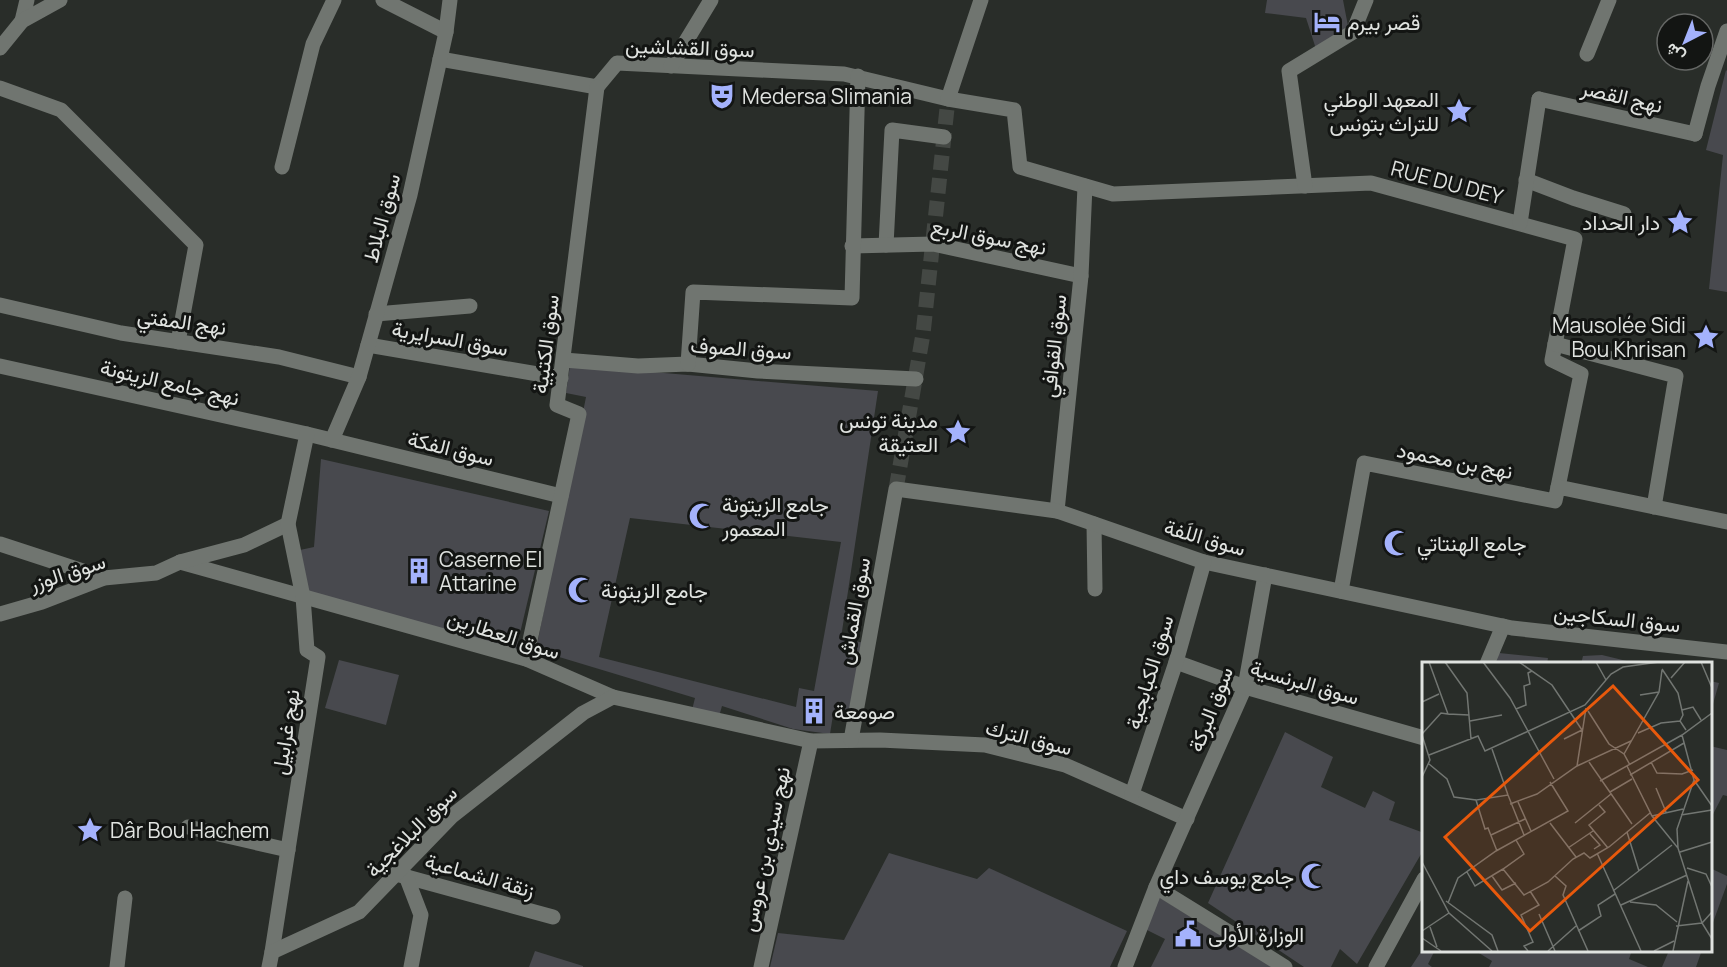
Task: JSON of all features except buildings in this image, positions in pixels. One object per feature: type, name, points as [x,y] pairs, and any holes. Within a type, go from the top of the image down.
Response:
[{"type":"street","points":[[22,21],[27,0]]},
{"type":"street","points":[[0,48],[22,21],[60,0]]},
{"type":"street","points":[[282,167],[313,44],[334,0]]},
{"type":"street","points":[[383,0],[446,32]]},
{"type":"street","name":"سوق البلاط","points":[[332,440],[359,377],[410,195],[446,32],[450,0]]},
{"type":"street","points":[[671,66],[711,0]]},
{"type":"street","points":[[948,99],[981,0]]},
{"type":"street","points":[[1305,186],[1289,71],[1353,32],[1366,0]]},
{"type":"street","points":[[1587,54],[1609,0]]},
{"type":"street","name":"نهج القصر","points":[[1526,180],[1539,99],[1695,135],[1708,86],[1727,31]]},
{"type":"street","points":[[440,59],[597,87]]},
{"type":"street","name":"سوق القشاشين","points":[[597,87],[617,63],[858,76],[948,99],[1014,110],[1020,167],[1085,186]]},
{"type":"street","points":[[688,364],[693,292],[852,298],[858,76]]},
{"type":"street","name":"سوق الكتبية","points":[[526,659],[579,414],[557,405],[597,87]]},
{"type":"street","points":[[0,88],[61,110],[195,245],[178,342]]},
{"type":"street","points":[[886,245],[892,130],[944,137]]},
{"type":"street","points":[[1520,223],[1526,180],[1624,214]]},
{"type":"street","name":"RUE DU DEY","points":[[1085,186],[1113,194],[1371,183],[1575,239],[1555,344]]},
{"type":"street","name":"سوق القوافي","points":[[1057,511],[1081,276],[1085,186]]},
{"type":"street","name":"نهج سوق الربع","points":[[852,246],[933,244],[1081,276]]},
{"type":"street","name":"نهج المفتي","points":[[0,305],[121,333],[279,357],[359,377]]},
{"type":"street","points":[[376,314],[470,306]]},
{"type":"street","points":[[1654,507],[1676,376],[1555,344],[1552,360],[1581,374],[1558,487],[1654,507],[1727,522]]},
{"type":"street","name":"سوق السرايرية","points":[[368,345],[561,378]]},
{"type":"street","name":"سوق الصوف","points":[[564,360],[638,366],[688,364],[758,371],[916,379]]},
{"type":"street","name":"نهج جامع الزيتونة","points":[[0,366],[332,440]]},
{"type":"street","name":"نهج غرابيل","points":[[271,960],[318,657],[307,650],[303,597],[288,524],[307,434]]},
{"type":"street","name":"سوق الفكة","points":[[332,440],[561,496]]},
{"type":"street","name":"نهج بن محمود","points":[[1341,591],[1364,463],[1555,501],[1558,487]]},
{"type":"street","name":"سوق اللَفة","points":[[896,489],[1057,511],[1204,562],[1503,626]]},
{"type":"street","name":"سوق القماش","points":[[851,740],[896,489]]},
{"type":"street","points":[[180,562],[244,545],[288,524]]},
{"type":"street","points":[[1094,524],[1095,589]]},
{"type":"street","points":[[0,544],[104,578]]},
{"type":"street","name":"سوق العطارين","points":[[180,562],[526,659],[613,697],[811,741],[851,740]]},
{"type":"street","name":"سوق الوزر","points":[[0,614],[42,602],[104,578],[156,573],[180,562]]},
{"type":"street","name":"سوق الكبابجية","points":[[1132,795],[1176,662],[1204,562]]},
{"type":"street","name":"سوق البركة","points":[[1125,967],[1156,887],[1245,687],[1265,575]]},
{"type":"street","points":[[1488,662],[1503,626]]},
{"type":"street","name":"سوق السكاجين","points":[[1503,626],[1727,652]]},
{"type":"street","name":"سوق البرنسية","points":[[1176,662],[1245,687],[1422,737]]},
{"type":"street","name":"سوق البلاغجية","points":[[271,960],[359,912],[401,875],[452,816],[583,713],[613,697]]},
{"type":"street","name":"سوق الترك","points":[[851,740],[985,745],[1065,765],[1187,819]]},
{"type":"street","name":"نهج سيدي بن عروس","points":[[761,967],[811,741]]},
{"type":"street","points":[[188,827],[288,850]]},
{"type":"street","points":[[401,875],[421,915],[411,967]]},
{"type":"street","name":"زنقة الشماعية","points":[[401,875],[553,917]]},
{"type":"street","points":[[1376,967],[1422,883]]},
{"type":"street","points":[[1156,887],[1285,967]]},
{"type":"street","points":[[117,967],[125,898]]},
{"type":"tunnel","points":[[896,489],[923,334],[948,99]]},
{"type":"place","name":"قصر بيرم","points":[[1327,22]]},
{"type":"place","name":"Medersa Slimania","points":[[722,96]]},
{"type":"place","name":"المعهد الوطني للتراث بتونس","points":[[1459,111]]},
{"type":"place","name":"دار الحداد","points":[[1680,222]]},
{"type":"place","name":"Mausolée Sidi Bou Khrisan","points":[[1706,337]]},
{"type":"place","name":"مدينة تونس العتيقة","points":[[958,432]]},
{"type":"place","name":"جامع الزيتونة المعمور","points":[[702,516]]},
{"type":"place","name":"جامع الهنتاتي","points":[[1397,543]]},
{"type":"place","name":"Caserne El Attarine","points":[[419,571]]},
{"type":"place","name":"جامع الزيتونة","points":[[581,590]]},
{"type":"place","name":"صومعة","points":[[814,711]]},
{"type":"place","name":"Dâr Bou Hachem","points":[[90,830]]},
{"type":"place","name":"جامع يوسف داي","points":[[1314,876]]},
{"type":"place","name":"الوزارة الأولى","points":[[1188,934]]}]
